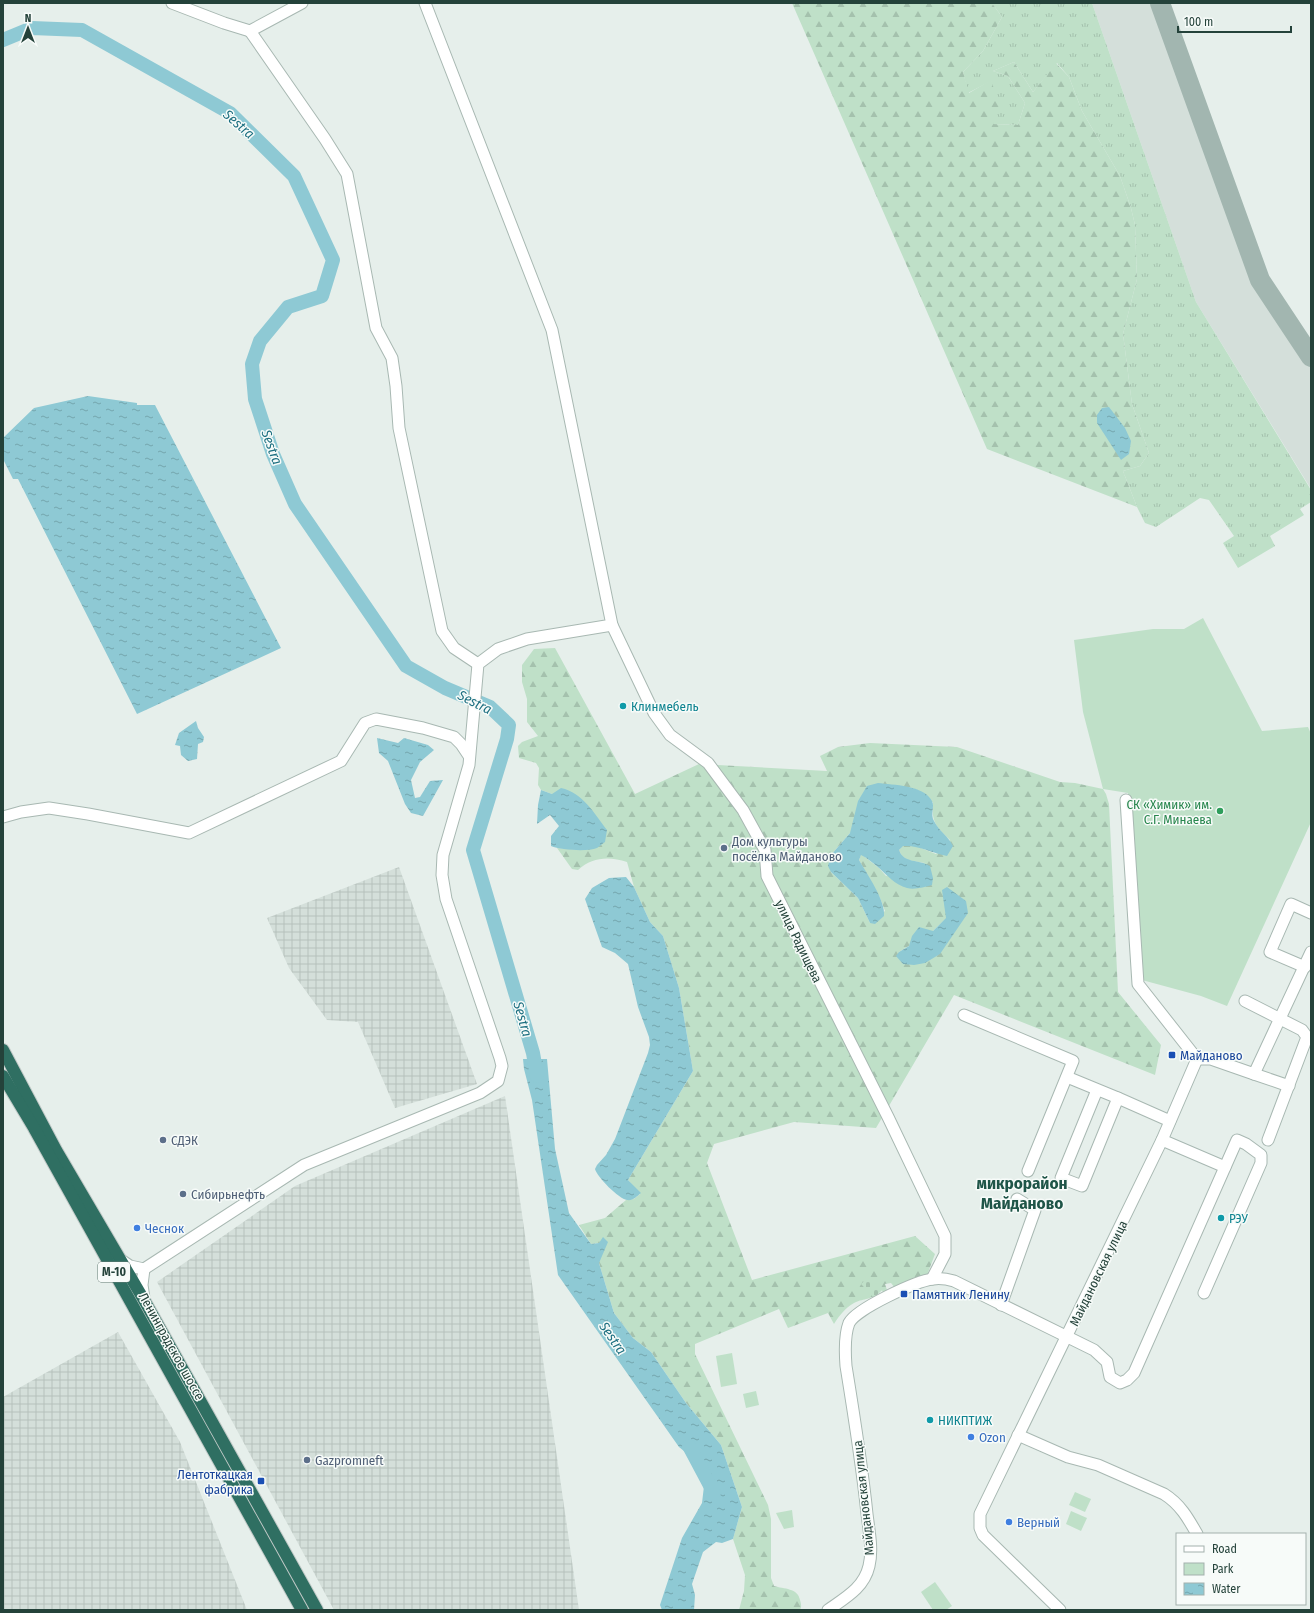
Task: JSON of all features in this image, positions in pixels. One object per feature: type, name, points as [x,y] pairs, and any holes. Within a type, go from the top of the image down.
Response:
[{"type":"highway","name":"Ленинградское шоссе","points":[[3,1050],[42,1123],[144,1300],[317,1610]]},
{"type":"highway","name":"Ленинградское шоссе","points":[[3,1076],[34,1128],[302,1610]]},
{"type":"street","points":[[172,3],[224,23],[250,31],[325,139],[347,174],[376,328],[392,358],[399,428],[442,631],[454,648],[478,664]]},
{"type":"street","points":[[250,31],[302,3]]},
{"type":"street","name":"улица Радищева","points":[[425,3],[552,330],[612,625],[654,713],[670,735],[708,763],[743,810],[765,850],[767,876],[888,1117],[945,1236],[945,1254],[932,1279]]},
{"type":"street","points":[[121,1260],[130,1266],[144,1269],[304,1165],[480,1093],[498,1081],[502,1066],[500,1058],[446,899],[442,875],[444,855],[468,765],[478,664],[498,649],[527,639],[612,625]]},
{"type":"street","points":[[3,817],[21,812],[49,808],[189,833],[341,761],[365,723],[376,719],[423,728],[454,737],[469,753]]},
{"type":"street","points":[[1126,800],[1138,984],[1197,1058],[1211,1059],[1289,1086]]},
{"type":"street","points":[[1305,967],[1270,952],[1291,904],[1311,913]]},
{"type":"street","points":[[1254,1074],[1311,952]]},
{"type":"street","points":[[1245,1001],[1302,1030],[1307,1036],[1268,1140]]},
{"type":"street","points":[[964,1015],[1073,1061],[1028,1171]]},
{"type":"street","name":"Майдановская улица","points":[[828,1610],[856,1590],[861,1584],[869,1567],[871,1548],[866,1495],[846,1366],[845,1349],[849,1323],[855,1315],[886,1297],[920,1282],[943,1278],[954,1281],[1066,1338],[1162,1140],[1197,1058]]},
{"type":"street","points":[[1067,1077],[1170,1121]]},
{"type":"street","points":[[1097,1090],[1061,1178],[1082,1186],[1118,1098]]},
{"type":"street","points":[[1162,1140],[1225,1167]]},
{"type":"street","points":[[1060,1610],[983,1536],[980,1528],[980,1514],[982,1507],[1066,1338],[1094,1350],[1107,1362],[1110,1377],[1120,1383],[1128,1380],[1134,1373],[1237,1140],[1246,1144],[1261,1155],[1261,1163],[1204,1293]]},
{"type":"street","points":[[1001,1305],[1035,1210],[1016,1199]]},
{"type":"street","points":[[144,1269],[142,1285],[144,1300]]},
{"type":"street","points":[[1018,1435],[1068,1456],[1098,1465],[1164,1494],[1182,1508],[1197,1533]]},
{"type":"shaded area","points":[[1092,3],[1160,3],[1260,280],[1311,357],[1311,489],[1196,302]]},
{"type":"shaded area","points":[[399,867],[477,1084],[395,1108],[358,1022],[327,1020],[289,968],[267,918]]},
{"type":"shaded area","points":[[505,1096],[579,1610],[334,1610],[157,1282],[295,1186]]},
{"type":"shaded area","points":[[118,1332],[180,1442],[247,1610],[3,1610],[3,1397]]},
{"type":"green space","points":[[792,3],[992,3],[1002,17],[983,51],[963,72],[969,93],[991,80],[1000,107],[993,124],[1018,125],[1025,103],[1008,76],[993,71],[1014,62],[1033,92],[1056,63],[1069,77],[1082,111],[1120,176],[1135,225],[1137,279],[1123,334],[1132,404],[1149,453],[1140,466],[1123,471],[1137,507],[987,449]]},
{"type":"green space","points":[[992,3],[1092,3],[1196,302],[1311,490],[1311,502],[1300,509],[1304,515],[1270,536],[1275,546],[1238,568],[1223,543],[1234,536],[1209,500],[1200,498],[1156,527],[1145,523],[1137,507],[1123,471],[1140,466],[1149,453],[1132,404],[1123,334],[1137,279],[1135,225],[1131,208],[1120,176],[1082,111],[1069,77],[1057,63],[1033,92],[1014,62],[993,71],[1008,76],[1025,103],[1018,125],[993,124],[991,81],[968,93],[963,72],[983,51],[1002,17]]},
{"type":"green space","name":"СК «Химик» им. С.Г. Минаева","points":[[1203,618],[1262,731],[1308,727],[1311,734],[1311,822],[1227,1006],[1201,996],[1142,980],[1128,793],[1103,789],[1083,712],[1074,640],[1153,629],[1184,629]]},
{"type":"green space","points":[[555,648],[635,794],[699,764],[827,771],[820,756],[838,747],[870,743],[957,747],[1060,782],[1075,783],[1103,789],[1109,804],[1118,992],[1161,1045],[1155,1075],[954,995],[876,1128],[794,1122],[714,1144],[707,1163],[752,1280],[915,1236],[935,1254],[926,1278],[895,1288],[891,1283],[885,1284],[887,1290],[883,1293],[882,1290],[868,1299],[858,1301],[851,1305],[842,1312],[834,1324],[828,1313],[788,1328],[779,1309],[695,1344],[695,1354],[768,1505],[771,1519],[771,1578],[774,1586],[794,1591],[799,1596],[801,1604],[800,1610],[739,1610],[744,1591],[745,1575],[733,1539],[742,1507],[721,1445],[686,1403],[651,1352],[633,1338],[614,1313],[599,1263],[599,1243],[591,1244],[579,1225],[605,1218],[626,1200],[634,1199],[640,1194],[628,1180],[693,1071],[679,988],[663,936],[650,922],[634,887],[627,862],[607,858],[589,862],[578,870],[572,869],[557,848],[583,850],[552,794],[541,790],[538,785],[539,768],[536,763],[519,758],[518,746],[522,742],[538,736],[527,722],[527,699],[522,682],[522,665],[534,649]],"holes":[[[933,802],[933,815],[936,824],[950,840],[936,854],[916,846],[903,845],[899,850],[906,859],[925,863],[886,876],[879,868],[861,854],[859,860],[880,898],[885,911],[870,923],[858,898],[831,872],[831,855],[850,833]],[[946,918],[903,964],[899,952],[933,931]]]},
{"type":"green space","points":[[869,1277],[882,1290],[874,1298],[861,1284]]},
{"type":"green space","points":[[732,1353],[737,1384],[721,1387],[716,1356]]},
{"type":"green space","points":[[756,1391],[759,1405],[746,1408],[743,1394]]},
{"type":"green space","points":[[1075,1492],[1091,1499],[1085,1512],[1069,1505]]},
{"type":"green space","points":[[792,1510],[794,1527],[784,1529],[776,1513]]},
{"type":"green space","points":[[1071,1511],[1087,1518],[1081,1531],[1066,1524]]},
{"type":"green space","points":[[935,1582],[952,1606],[946,1610],[933,1610],[921,1592]]},
{"type":"water","points":[[88,396],[137,403],[137,405],[155,405],[281,648],[137,714],[18,479],[13,479],[3,459],[3,438],[34,408]]},
{"type":"water","points":[[1109,407],[1125,428],[1131,441],[1129,454],[1121,460],[1097,423],[1097,415],[1102,408]]},
{"type":"water","points":[[196,721],[198,728],[204,737],[203,742],[198,744],[197,759],[188,761],[181,755],[180,746],[175,745],[179,733]]},
{"type":"water","points":[[377,738],[398,743],[404,738],[428,745],[434,750],[420,762],[411,780],[415,798],[420,797],[430,781],[443,780],[423,816],[411,813],[405,804],[388,761],[379,753]]},
{"type":"water","points":[[878,783],[908,787],[928,796],[933,803],[932,816],[934,821],[953,846],[947,856],[909,846],[903,846],[899,850],[904,857],[930,866],[933,878],[932,885],[910,889],[899,885],[872,862],[861,855],[859,860],[879,895],[884,910],[884,916],[875,924],[870,923],[858,898],[831,872],[828,866],[831,855],[850,833],[858,801],[867,786]]},
{"type":"water","points":[[561,788],[576,794],[582,799],[607,830],[605,842],[597,848],[574,850],[561,849],[551,846],[551,836],[559,826],[550,815],[537,824],[538,805],[541,790],[552,794]]},
{"type":"water","points":[[626,877],[634,887],[650,922],[663,936],[679,988],[693,1071],[628,1180],[641,1193],[631,1200],[623,1199],[614,1192],[604,1182],[595,1169],[606,1155],[615,1139],[648,1053],[650,1045],[649,1037],[638,1007],[628,964],[615,953],[602,947],[585,899],[592,888],[609,878]]},
{"type":"water","points":[[947,887],[966,901],[968,913],[940,954],[925,963],[914,965],[903,964],[896,956],[899,952],[909,946],[912,936],[919,927],[933,931],[946,918],[942,890]]},
{"type":"water","points":[[523,1059],[547,1059],[555,1149],[569,1213],[591,1244],[599,1243],[603,1237],[608,1242],[599,1263],[614,1313],[633,1338],[651,1352],[686,1403],[721,1445],[742,1507],[733,1539],[722,1543],[716,1542],[703,1552],[692,1584],[695,1595],[694,1610],[662,1610],[660,1605],[682,1538],[702,1503],[706,1469],[679,1447],[558,1275],[532,1100]]},
{"type":"waterway","name":"Sestra","points":[[3,40],[32,28],[82,30],[230,113],[294,176],[333,260],[322,296],[288,307],[260,341],[252,364],[255,399],[273,454],[295,504],[406,666],[445,688],[490,707],[509,725],[507,739],[473,850],[533,1053],[537,1076]]},
{"type":"waterway","name":"Sestra","points":[[689,1446],[714,1493]]},
{"type":"taxiway","points":[[1160,3],[1260,280],[1311,357]]},
{"type":"place","name":"Клинмебель","points":[[623,706]]},
{"type":"place","name":"СК «Химик» им. С.Г. Минаева","points":[[1220,811]]},
{"type":"place","name":"Дом культуры посёлка Майданово","points":[[724,848]]},
{"type":"place","name":"Майданово","points":[[1172,1055]]},
{"type":"place","name":"СДЭК","points":[[163,1140]]},
{"type":"place","name":"Сибирьнефть","points":[[183,1194]]},
{"type":"place","name":"РЭУ","points":[[1221,1218]]},
{"type":"place","name":"Чеснок","points":[[137,1228]]},
{"type":"place","name":"Памятник Ленину","points":[[904,1294]]},
{"type":"place","name":"НИКПТИЖ","points":[[930,1420]]},
{"type":"place","name":"Ozon","points":[[971,1437]]},
{"type":"place","name":"Gazpromneft","points":[[307,1460]]},
{"type":"place","name":"Лентоткацкая фабрика","points":[[261,1481]]},
{"type":"place","name":"Верный","points":[[1009,1522]]},
{"type":"district","name":"микрорайон Майданово","points":[[1022,1193]]}]
